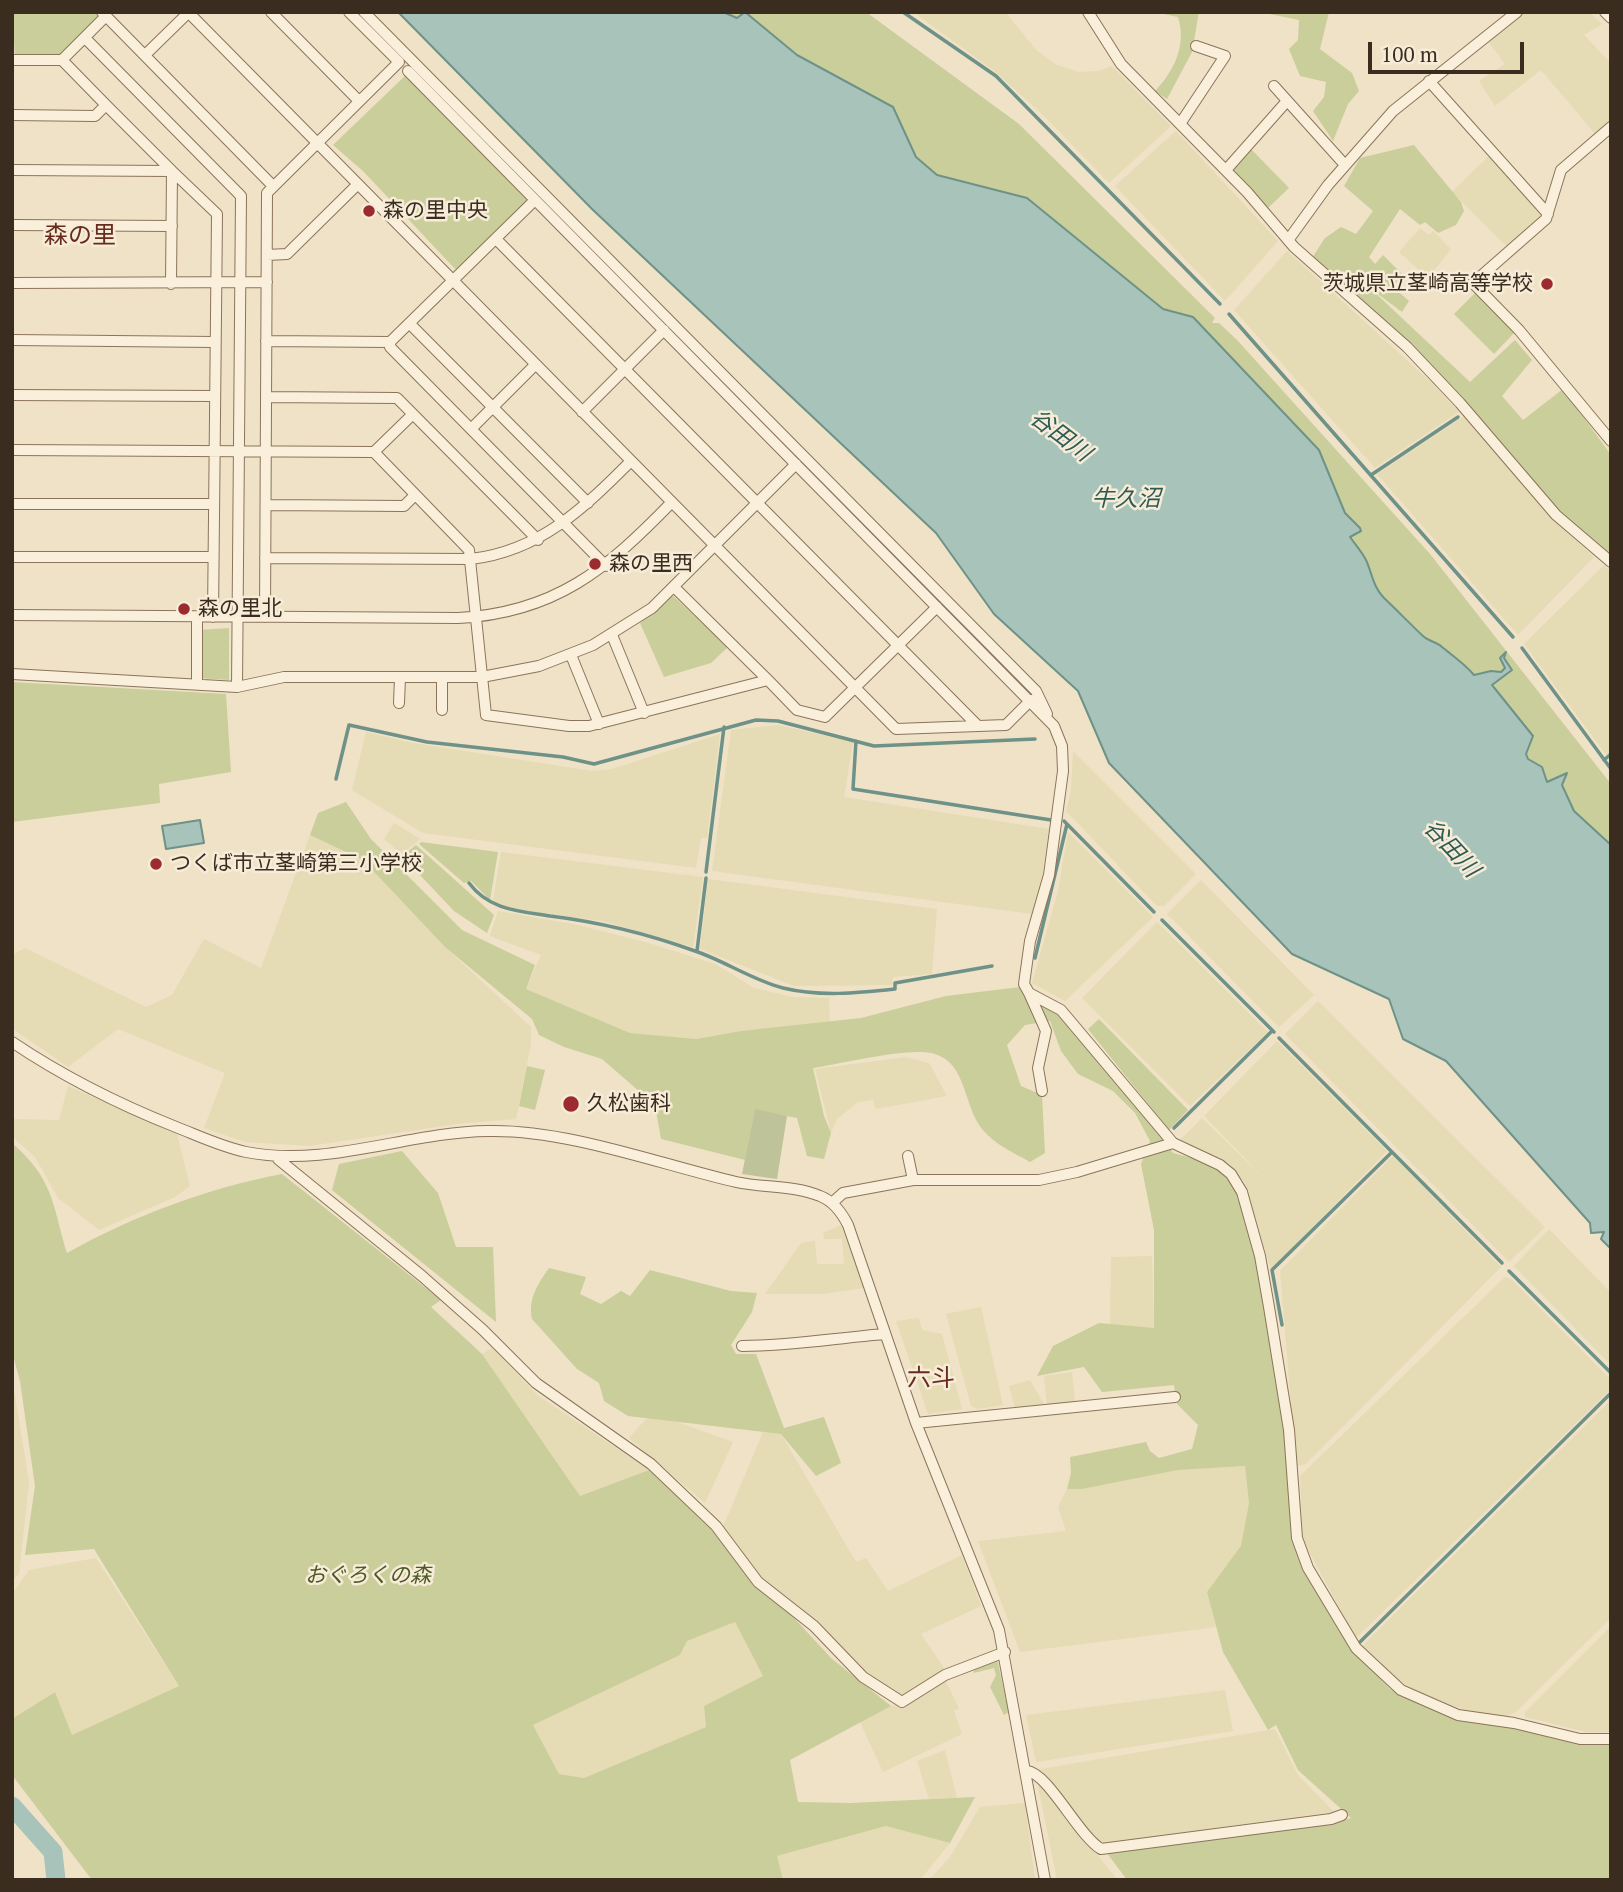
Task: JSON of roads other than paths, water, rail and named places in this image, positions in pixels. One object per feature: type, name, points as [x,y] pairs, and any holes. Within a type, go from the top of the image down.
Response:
[{"type":"street","points":[[145,55],[188,12],[896,729],[1006,725],[1031,701]]},
{"type":"street","points":[[271,12],[359,102]]},
{"type":"street","points":[[265,617],[267,193],[399,62],[349,12]]},
{"type":"street","points":[[364,12],[1036,691],[1061,740],[1063,764],[1049,874],[1024,974],[1024,984],[1046,1031],[1045,1044],[1039,1057],[1039,1082],[1042,1091]]},
{"type":"street","points":[[1088,12],[1121,64],[1226,170],[1294,247],[1430,370],[1556,515],[1611,562]]},
{"type":"street","points":[[1289,239],[1345,165],[1393,111],[1517,12]]},
{"type":"street","points":[[1605,12],[1611,18]]},
{"type":"street","points":[[12,60],[62,60],[85,38],[104,14],[273,186]]},
{"type":"street","points":[[85,38],[241,196],[237,687]]},
{"type":"street","points":[[1180,124],[1225,56],[1196,46]]},
{"type":"street","points":[[62,60],[217,214],[213,396],[213,617]]},
{"type":"street","points":[[408,71],[1048,718]]},
{"type":"street","points":[[1429,81],[1548,214]]},
{"type":"street","points":[[1273,86],[1345,165]]},
{"type":"street","points":[[1226,170],[1287,101]]},
{"type":"street","points":[[12,115],[95,116],[106,104]]},
{"type":"street","points":[[1611,127],[1561,170],[1548,214],[1520,244],[1474,283],[1519,330],[1611,441]]},
{"type":"street","points":[[12,170],[172,171]]},
{"type":"street","points":[[171,284],[172,171]]},
{"type":"street","points":[[267,255],[287,254],[358,184]]},
{"type":"street","points":[[267,341],[390,342],[536,200]]},
{"type":"street","points":[[12,225],[172,226]]},
{"type":"street","points":[[496,239],[978,726]]},
{"type":"street","points":[[12,283],[267,282]]},
{"type":"street","points":[[410,324],[588,503]]},
{"type":"street","points":[[582,412],[664,330]]},
{"type":"street","points":[[12,340],[214,342]]},
{"type":"street","points":[[390,342],[390,347],[606,566]]},
{"type":"street","points":[[471,429],[536,365]]},
{"type":"street","points":[[12,395],[213,396]]},
{"type":"street","points":[[266,397],[397,398],[538,540]]},
{"type":"street","points":[[12,450],[374,452],[413,414]]},
{"type":"street","points":[[374,452],[468,547],[486,715],[569,726],[599,724],[768,680]]},
{"type":"street","points":[[265,558],[471,559],[497,554],[538,540],[565,523],[631,461]]},
{"type":"street","points":[[12,674],[237,687],[284,677],[482,677],[526,670],[571,655],[612,635],[652,607],[796,464]]},
{"type":"street","points":[[265,505],[404,506],[415,495]]},
{"type":"street","points":[[12,615],[477,617],[539,603],[579,584],[606,566],[672,502]]},
{"type":"street","points":[[12,504],[213,504]]},
{"type":"street","points":[[12,557],[213,557]]},
{"type":"street","points":[[674,587],[797,710],[825,717],[937,607]]},
{"type":"street","points":[[197,617],[197,683]]},
{"type":"street","points":[[612,635],[644,713]]},
{"type":"street","points":[[571,655],[599,724]]},
{"type":"street","points":[[442,677],[442,710]]},
{"type":"street","points":[[399,703],[400,678]]},
{"type":"street","points":[[1030,993],[1061,1010],[1172,1143],[1212,1160],[1231,1174],[1247,1205],[1260,1256],[1289,1430],[1301,1552],[1356,1648],[1394,1685],[1445,1712],[1477,1720],[1514,1723],[1580,1739],[1611,1739]]},
{"type":"street","points":[[12,1042],[84,1087],[155,1119],[245,1152],[278,1156],[319,1155],[443,1134],[513,1131],[554,1138],[741,1183],[812,1193],[832,1203],[848,1226],[915,1423],[988,1596],[1005,1652],[1045,1880]]},
{"type":"street","points":[[832,1203],[843,1193],[913,1180],[1039,1180],[1077,1172],[1172,1143]]},
{"type":"street","points":[[908,1156],[913,1180]]},
{"type":"street","points":[[278,1160],[432,1285],[483,1330],[536,1383],[651,1464],[716,1526],[758,1582],[814,1626],[863,1677],[902,1702],[945,1675],[1005,1652]]},
{"type":"street","points":[[742,1346],[801,1345],[815,1340],[885,1334]]},
{"type":"street","points":[[915,1423],[1175,1397]]},
{"type":"street","points":[[1027,1771],[1038,1775],[1077,1826],[1101,1849],[1331,1819],[1342,1815]]},
{"type":"water","name":"牛久沼","points":[[398,12],[723,12],[737,18],[745,12],[797,55],[893,107],[916,157],[937,175],[1027,198],[1163,309],[1193,317],[1319,450],[1345,513],[1360,528],[1361,531],[1350,537],[1364,557],[1380,594],[1423,636],[1440,645],[1474,675],[1501,672],[1505,668],[1500,658],[1506,652],[1504,658],[1512,670],[1492,685],[1533,736],[1526,754],[1528,759],[1542,767],[1547,782],[1567,773],[1562,785],[1574,811],[1611,845],[1611,1249],[1601,1239],[1604,1232],[1591,1233],[1590,1223],[1446,1061],[1403,1039],[1389,999],[1292,954],[1109,763],[1078,691],[994,614],[936,533],[593,210]]},
{"type":"water","points":[[200,820],[204,843],[166,849],[162,826]]},
{"type":"waterway","points":[[903,12],[996,76],[1220,304]]},
{"type":"waterway","points":[[1229,314],[1513,637]]},
{"type":"waterway","points":[[1371,475],[1458,417]]},
{"type":"waterway","points":[[1522,648],[1611,769]]},
{"type":"waterway","points":[[336,779],[349,725],[427,742],[563,757],[594,764],[756,720],[778,721],[874,746],[1035,739]]},
{"type":"waterway","points":[[706,872],[724,727]]},
{"type":"waterway","points":[[856,741],[853,789],[1051,820]]},
{"type":"waterway","points":[[1604,760],[1611,754]]},
{"type":"waterway","points":[[1064,821],[1154,912]]},
{"type":"waterway","points":[[1035,958],[1067,824]]},
{"type":"waterway","points":[[697,951],[706,878]]},
{"type":"waterway","points":[[469,883],[486,899],[505,908],[641,934],[706,955],[772,985],[797,991],[839,993],[895,989],[895,983],[992,966]]},
{"type":"waterway","points":[[1162,920],[1274,1032]]},
{"type":"waterway","points":[[1174,1128],[1272,1031]]},
{"type":"waterway","points":[[1279,1038],[1502,1263]]},
{"type":"waterway","points":[[1282,1325],[1272,1270],[1392,1152]]},
{"type":"waterway","points":[[1509,1271],[1611,1373]]},
{"type":"waterway","points":[[1360,1642],[1611,1393]]},
{"type":"waterway","points":[[12,1806],[53,1852],[56,1880]]},
{"type":"place","name":"森の里中央","points":[[369,211]]},
{"type":"place","name":"茨城県立茎崎高等学校","points":[[1547,284]]},
{"type":"place","name":"森の里西","points":[[595,564]]},
{"type":"place","name":"森の里北","points":[[184,609]]},
{"type":"place","name":"つくば市立茎崎第三小学校","points":[[156,864]]},
{"type":"place","name":"久松歯科","points":[[571,1104]]},
{"type":"district","name":"森の里","points":[[80,236]]},
{"type":"district","name":"六斗","points":[[931,1379]]},
{"type":"water label","name":"谷田川","points":[[1060,436]]},
{"type":"water label","name":"谷田川","points":[[1451,849]]},
{"type":"park label","name":"おぐろくの森","points":[[368,1576]]}]
